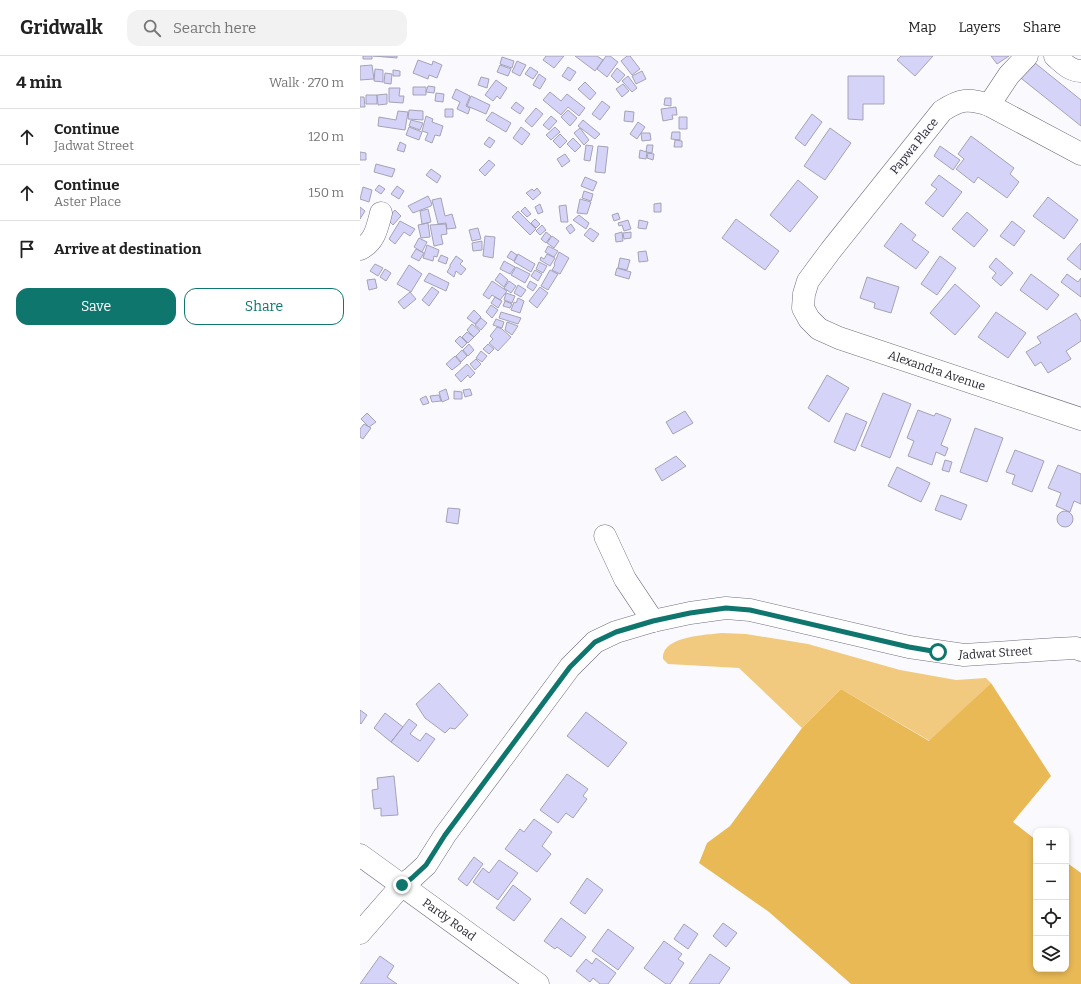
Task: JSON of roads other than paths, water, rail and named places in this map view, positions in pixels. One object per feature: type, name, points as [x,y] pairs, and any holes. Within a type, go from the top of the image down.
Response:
[{"type":"street","points":[[989,105],[1009,75],[1027,56]]},
{"type":"street","points":[[1055,56],[1068,68],[1075,71],[1081,71]]},
{"type":"street","name":"Papwa Place","points":[[803,308],[804,294],[808,281],[942,111],[952,104],[964,100],[977,101],[989,105],[1081,154]]},
{"type":"street","points":[[360,250],[368,245],[375,236],[381,213]]},
{"type":"street","name":"Alexandra Avenue","points":[[803,308],[809,319],[819,329],[839,338],[1076,412]]},
{"type":"street","points":[[605,536],[625,579],[653,621]]},
{"type":"street","name":"Jadwat Street","points":[[360,932],[402,885],[426,865],[468,804],[570,667],[582,653],[595,642],[616,632],[653,621],[690,613],[726,608],[750,610],[909,647],[964,655],[1076,648],[1081,650]]},
{"type":"street","name":"Pardy Road","points":[[360,855],[538,984]]}]
